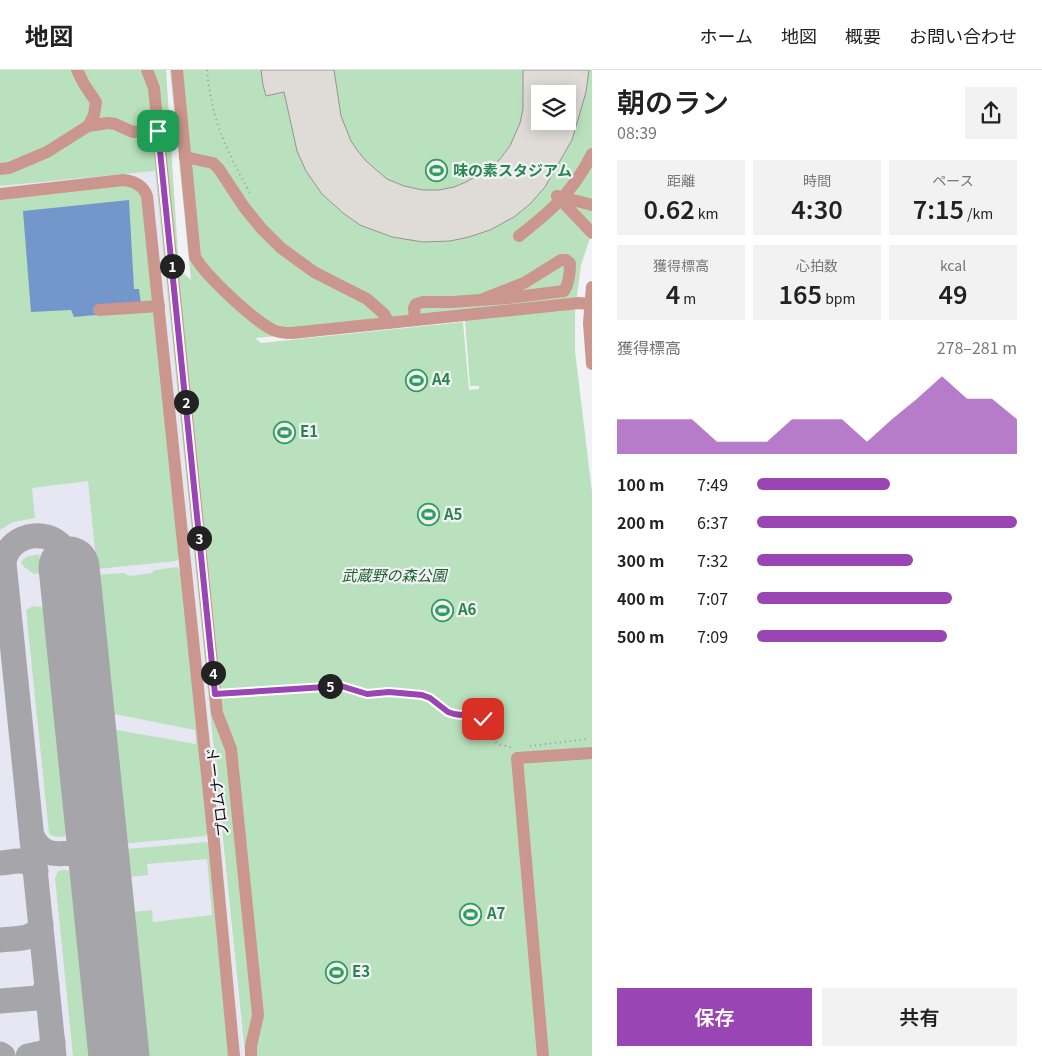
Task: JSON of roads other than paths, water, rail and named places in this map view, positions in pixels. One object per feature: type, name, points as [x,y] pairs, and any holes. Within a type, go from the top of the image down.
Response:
[{"type":"street","points":[[77,70],[96,102],[115,124]]},
{"type":"street","name":"プロムナード","points":[[147,70],[154,88],[215,694],[218,716],[231,749],[258,1015],[251,1046],[251,1056]]},
{"type":"street","points":[[177,70],[195,257],[226,293],[265,325],[282,333],[579,303],[590,304]]},
{"type":"street","points":[[88,126],[94,116],[96,102]]},
{"type":"street","points":[[0,169],[48,152],[88,126],[115,124],[133,132],[158,131]]},
{"type":"street","points":[[519,236],[552,210],[580,176],[592,154]]},
{"type":"street","points":[[185,157],[213,163],[244,207],[281,248],[314,272],[367,299],[374,304],[389,323]]},
{"type":"street","points":[[0,194],[123,180],[138,184],[147,196],[214,842],[234,1056]]},
{"type":"street","points":[[592,205],[557,196],[592,232]]},
{"type":"street","points":[[415,320],[414,308],[416,304],[422,302],[508,298],[564,291],[570,264],[566,260],[561,260],[524,283],[482,299]]},
{"type":"street","points":[[592,287],[590,304],[592,364]]},
{"type":"street","points":[[99,310],[159,306]]},
{"type":"street","points":[[543,1056],[516,758],[592,753]]},
{"type":"water","points":[[129,200],[134,289],[139,289],[142,311],[74,317],[71,310],[31,312],[23,211]]},
{"type":"place","name":"味の素スタジアム","points":[[437,171]]},
{"type":"place","name":"A4","points":[[416,380]]},
{"type":"place","name":"E1","points":[[284,432]]},
{"type":"place","name":"A5","points":[[428,515]]},
{"type":"place","name":"A6","points":[[442,610]]},
{"type":"place","name":"A7","points":[[471,914]]},
{"type":"place","name":"E3","points":[[336,972]]},
{"type":"park label","name":"武蔵野の森公園","points":[[394,576]]}]
